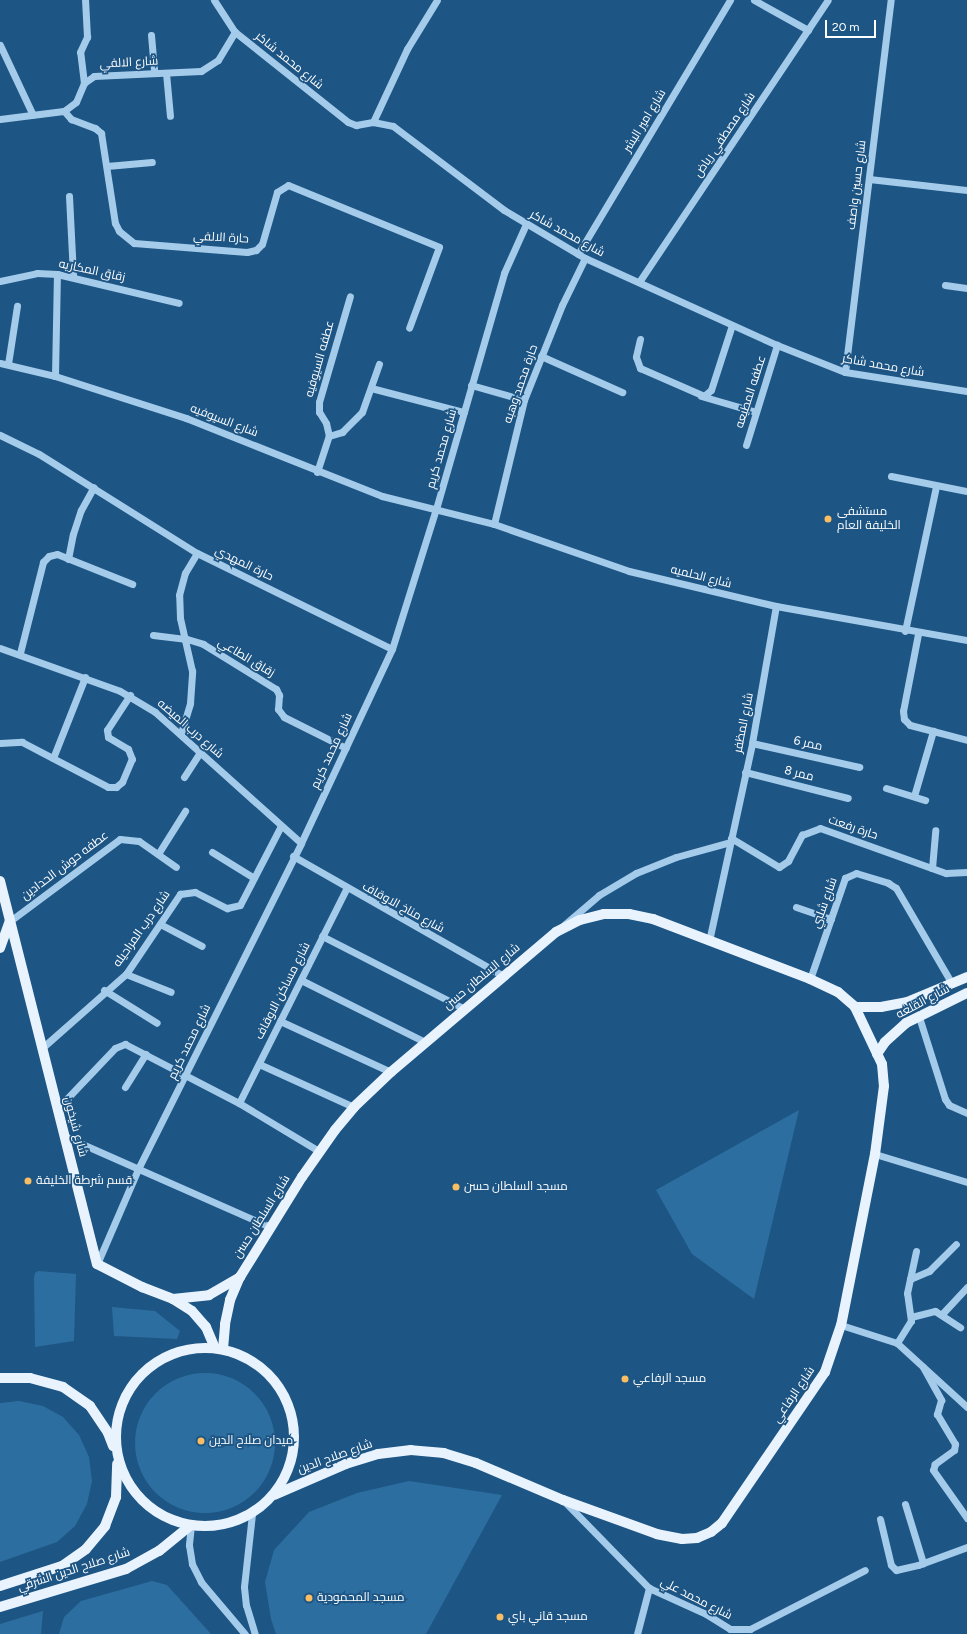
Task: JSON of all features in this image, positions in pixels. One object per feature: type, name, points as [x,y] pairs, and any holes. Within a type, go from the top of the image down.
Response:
[{"type":"main road","name":"شارع شيخون","points":[[0,881],[3,904],[10,921],[98,1264]]},
{"type":"main road","name":"شارع السلطان حسن","points":[[219,1348],[230,1300],[240,1277],[319,1151],[354,1107],[463,1008],[556,932],[580,920],[604,914],[629,914],[653,919],[810,979],[838,992],[855,1007],[878,1054]]},
{"type":"main road","points":[[0,948],[10,921]]},
{"type":"main road","name":"شارع القلعه","points":[[855,1007],[894,1005],[920,998],[967,977]]},
{"type":"main road","name":"شارع القلعه","points":[[878,1054],[895,1032],[919,1017],[967,994]]},
{"type":"main road","name":"شارع الرفاعي","points":[[521,1483],[657,1534],[682,1539],[697,1538],[710,1532],[722,1523],[825,1372],[842,1325],[874,1154],[884,1086],[878,1054]]},
{"type":"main road","points":[[98,1264],[137,1285],[173,1299],[192,1311],[219,1348]]},
{"type":"main road","points":[[173,1299],[209,1295],[240,1277]]},
{"type":"main road","points":[[0,1378],[30,1378],[63,1387],[90,1406],[108,1433],[122,1473],[134,1491],[158,1513],[191,1526],[212,1526],[233,1522],[252,1514],[274,1495],[285,1477],[292,1458],[295,1437],[292,1416],[285,1396],[274,1379],[259,1365],[241,1354],[219,1348],[187,1349],[161,1359],[139,1376],[124,1400],[119,1416],[114,1450]]},
{"type":"main road","name":"شارع صلاح الدين الشرقي","points":[[0,1586],[62,1566],[86,1549],[105,1526],[116,1497],[117,1467],[114,1450]]},
{"type":"main road","name":"شارع صلاح الدين","points":[[274,1495],[365,1458],[411,1450],[444,1453],[476,1463],[521,1483]]},
{"type":"main road","name":"شارع صلاح الدين الشرقي","points":[[0,1607],[126,1569],[159,1551],[191,1526]]},
{"type":"street","points":[[0,120],[64,111],[76,102],[84,83],[80,52],[87,36],[85,0]]},
{"type":"street","name":"شارع محمد شاكر","points":[[214,0],[235,32],[348,122],[356,125],[372,122],[393,126],[526,224],[585,258],[777,345],[845,372],[967,391]]},
{"type":"street","points":[[372,122],[407,49],[437,0]]},
{"type":"street","name":"شارع امير البشر","points":[[578,254],[730,0]]},
{"type":"street","points":[[754,0],[808,30]]},
{"type":"street","name":"شارع مصطفي رياض","points":[[639,282],[828,0]]},
{"type":"street","name":"شارع حسين واصف","points":[[845,372],[890,0]]},
{"type":"street","name":"شارع الالفي","points":[[84,83],[94,76],[201,71],[211,66],[224,52],[235,32]]},
{"type":"street","points":[[151,35],[154,73]]},
{"type":"street","points":[[0,45],[33,115]]},
{"type":"street","points":[[166,72],[170,116]]},
{"type":"street","name":"حارة الالفي","points":[[64,111],[71,119],[95,128],[101,133],[115,223],[119,231],[134,243],[247,252],[256,250],[262,244],[277,192],[288,185],[439,247],[409,328]]},
{"type":"street","points":[[107,166],[152,162]]},
{"type":"street","points":[[869,179],[967,190]]},
{"type":"street","points":[[69,196],[73,276]]},
{"type":"street","name":"شارع محمد كريم","points":[[98,1264],[139,1167],[301,842],[392,649],[436,509],[504,273],[526,224]]},
{"type":"street","name":"حارة محمد وهبه","points":[[494,524],[524,400],[562,305],[585,258]]},
{"type":"street","name":"زقاق المكاريه","points":[[0,281],[37,273],[57,274],[73,276],[179,303]]},
{"type":"street","points":[[55,376],[57,274]]},
{"type":"street","points":[[945,285],[967,288]]},
{"type":"street","name":"عطفه السيوفيه","points":[[329,436],[326,423],[319,412],[319,402],[350,296]]},
{"type":"street","points":[[8,364],[17,306]]},
{"type":"street","points":[[701,396],[707,395],[711,390],[732,325]]},
{"type":"street","points":[[640,339],[636,357],[640,368],[701,396],[756,412]]},
{"type":"street","name":"عطفه المطيعه","points":[[746,445],[777,345]]},
{"type":"street","points":[[541,356],[622,392]]},
{"type":"street","name":"شارع السيوفيه","points":[[0,363],[55,376],[186,418],[317,472],[382,496],[436,509]]},
{"type":"street","points":[[317,472],[329,436],[342,432],[354,423],[362,412],[379,364]]},
{"type":"street","points":[[471,385],[524,400]]},
{"type":"street","points":[[371,388],[464,412]]},
{"type":"street","name":"حارة المهدي","points":[[0,435],[39,454],[94,487],[197,553],[392,649]]},
{"type":"street","points":[[891,476],[967,491]]},
{"type":"street","points":[[905,631],[936,486]]},
{"type":"street","points":[[68,559],[73,534],[81,510],[94,487]]},
{"type":"street","name":"شارع الحلميه","points":[[436,509],[494,524],[629,571],[776,606],[918,634],[967,640]]},
{"type":"street","points":[[181,733],[190,703],[192,671],[187,639],[180,618],[179,595],[185,573],[197,553]]},
{"type":"street","points":[[20,653],[43,562],[53,554],[132,584]]},
{"type":"street","name":"شارع المظفر","points":[[709,941],[752,743],[776,606]]},
{"type":"street","points":[[918,634],[903,715],[910,724],[967,740]]},
{"type":"street","name":"زقاق الطاعي","points":[[153,635],[187,639],[202,644],[273,687],[278,692],[278,709],[284,717],[346,748]]},
{"type":"street","name":"شارع درب الميضه","points":[[0,648],[20,653],[130,695],[155,712],[181,733],[281,826],[301,842]]},
{"type":"street","points":[[53,758],[85,677]]},
{"type":"street","points":[[0,742],[22,742],[108,787],[119,785],[132,759],[132,755],[128,749],[108,737],[107,730],[130,695]]},
{"type":"street","points":[[914,796],[933,731]]},
{"type":"street","name":"ممر 6","points":[[752,743],[859,767]]},
{"type":"street","points":[[184,776],[201,751]]},
{"type":"street","name":"ممر 8","points":[[745,772],[848,798]]},
{"type":"street","points":[[886,788],[925,800]]},
{"type":"street","points":[[158,854],[185,811]]},
{"type":"street","name":"شارع درب المراحيله","points":[[42,1048],[104,990],[126,974],[180,894],[185,892],[195,892],[228,908],[237,907],[281,826]]},
{"type":"street","name":"حارة رفعت","points":[[730,840],[778,867],[788,861],[802,834],[820,828],[955,875],[967,872]]},
{"type":"street","points":[[932,868],[935,830]]},
{"type":"street","name":"عطفه حوش الحدادين","points":[[10,921],[120,839],[133,839],[176,867]]},
{"type":"street","points":[[556,932],[598,895],[636,873],[676,857],[730,840]]},
{"type":"street","points":[[212,852],[254,878]]},
{"type":"street","name":"شارع مناخ الاوقاف","points":[[294,856],[346,889],[503,976]]},
{"type":"street","name":"شارع شلبي","points":[[810,979],[847,876],[856,873],[888,883],[903,897],[952,984]]},
{"type":"street","name":"شارع مساكن الاوقاف","points":[[239,1103],[346,889]]},
{"type":"street","points":[[796,907],[831,919]]},
{"type":"street","points":[[160,924],[202,946]]},
{"type":"street","points":[[322,936],[463,1008]]},
{"type":"street","points":[[126,974],[171,992]]},
{"type":"street","points":[[301,980],[425,1042]]},
{"type":"street","points":[[104,990],[157,1023]]},
{"type":"street","points":[[919,1017],[945,1099],[949,1105],[967,1113]]},
{"type":"street","points":[[280,1021],[391,1072]]},
{"type":"street","points":[[57,1109],[119,1045],[125,1044],[239,1103],[319,1151]]},
{"type":"street","points":[[125,1087],[146,1054]]},
{"type":"street","points":[[258,1064],[354,1107]]},
{"type":"street","points":[[64,1136],[139,1167],[270,1227]]},
{"type":"street","points":[[874,1154],[967,1182]]},
{"type":"street","points":[[910,1278],[929,1271],[956,1244]]},
{"type":"street","points":[[897,1343],[911,1317],[907,1298],[916,1251]]},
{"type":"street","points":[[942,1314],[967,1287]]},
{"type":"street","points":[[911,1317],[932,1310],[942,1314],[960,1327]]},
{"type":"street","points":[[842,1325],[897,1343],[967,1407]]},
{"type":"street","points":[[923,1367],[941,1400],[937,1414],[956,1444],[954,1450],[935,1464],[933,1470],[967,1518]]},
{"type":"street","name":"شارع محمد علي","points":[[563,1500],[649,1588],[706,1614],[721,1625],[740,1630],[750,1629],[865,1570]]},
{"type":"street","points":[[905,1504],[924,1563]]},
{"type":"street","points":[[252,1514],[244,1586],[246,1606],[255,1634]]},
{"type":"street","points":[[880,1519],[893,1568],[904,1569],[967,1547]]},
{"type":"street","points":[[191,1526],[189,1545],[192,1564],[201,1582],[245,1634]]},
{"type":"street","points":[[637,1634],[649,1588]]},
{"type":"shaded area","points":[[799,1110],[754,1299],[692,1254],[656,1190]]},
{"type":"shaded area","points":[[38,1271],[76,1274],[74,1341],[35,1347],[34,1278],[35,1273]]},
{"type":"shaded area","points":[[112,1307],[155,1311],[180,1331],[177,1339],[114,1336]]},
{"type":"shaded area","points":[[212,1373],[232,1378],[255,1393],[270,1416],[274,1429],[274,1457],[270,1470],[255,1493],[232,1508],[219,1512],[198,1513],[178,1508],[155,1493],[140,1470],[136,1457],[135,1436],[140,1416],[155,1393],[178,1378],[191,1374]]},
{"type":"shaded area","points":[[19,1401],[43,1406],[63,1417],[79,1435],[89,1457],[92,1481],[87,1504],[75,1526],[57,1542],[0,1562],[0,1403]]},
{"type":"shaded area","points":[[409,1481],[502,1495],[426,1634],[276,1634],[271,1619],[265,1582],[274,1550],[309,1512],[357,1493]]},
{"type":"shaded area","points":[[152,1581],[167,1585],[211,1634],[59,1634],[64,1617],[81,1601]]},
{"type":"shaded area","points":[[43,1611],[41,1634],[0,1634],[0,1624]]},
{"type":"place","name":"مستشفى الخليفة العام","points":[[828,519]]},
{"type":"place","name":"قسم شرطة الخليفة","points":[[28,1181]]},
{"type":"place","name":"مسجد السلطان حسن","points":[[456,1187]]},
{"type":"place","name":"مسجد الرفاعي","points":[[625,1379]]},
{"type":"place","name":"ميدان صلاح الدين","points":[[201,1441]]},
{"type":"place","name":"مسجد المحمودية","points":[[309,1598]]},
{"type":"place","name":"مسجد قاني باي","points":[[500,1617]]}]
